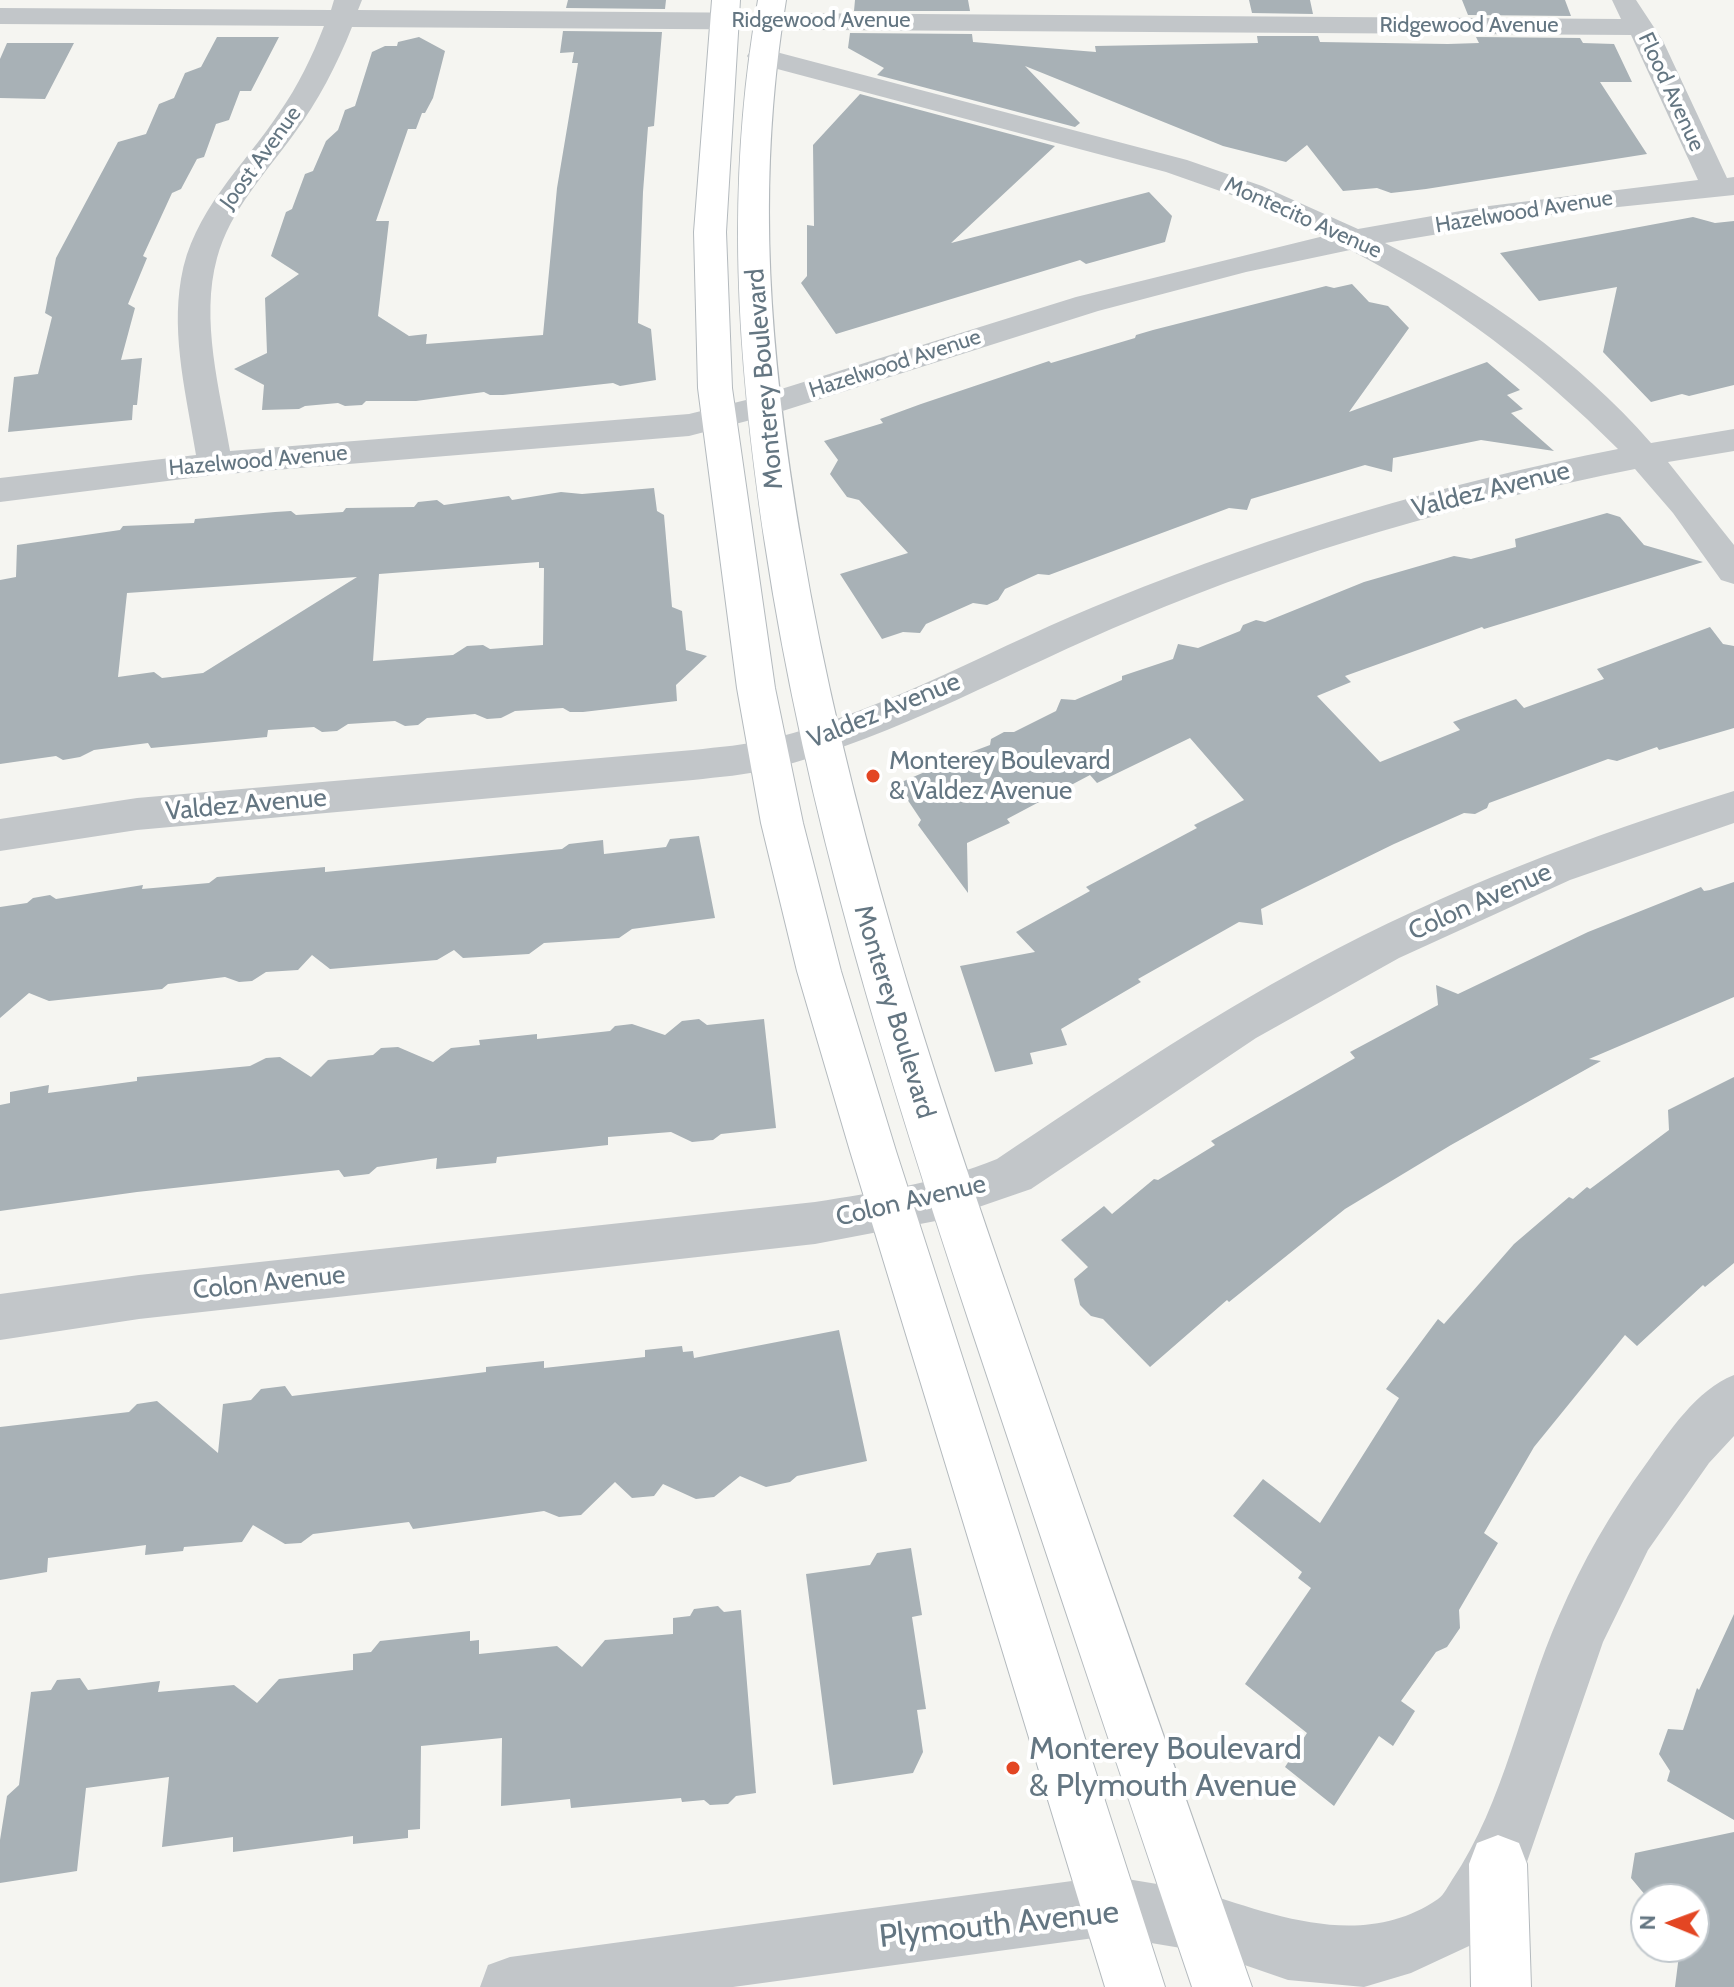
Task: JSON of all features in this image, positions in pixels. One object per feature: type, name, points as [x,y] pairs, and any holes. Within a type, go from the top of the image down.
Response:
[{"type":"main road","name":"Monterey Boulevard","points":[[750,20],[756,320],[764,409],[794,610],[820,739],[855,886],[951,1196],[1222,1987]]},
{"type":"main road","name":"Monterey Boulevard","points":[[750,20],[714,144],[710,232],[711,322],[719,421],[745,614],[769,755],[792,866],[819,971],[1135,1987]]},
{"type":"main road","points":[[1498,1864],[1501,1987]]},
{"type":"street","name":"Flood Avenue","points":[[1622,0],[1641,27],[1725,186]]},
{"type":"street","name":"Ridgewood Avenue","points":[[0,16],[345,9],[750,20],[1197,12],[1641,27]]},
{"type":"street","name":"Joost Avenue","points":[[215,464],[197,332],[196,298],[201,260],[229,195],[305,95],[345,9]]},
{"type":"street","name":"Montecito Avenue","points":[[750,20],[1250,191],[1355,239],[1457,295],[1558,369],[1603,411],[1687,505],[1734,571]]},
{"type":"street","name":"Hazelwood Avenue","points":[[0,490],[215,464],[664,429],[719,421],[1088,304],[1265,258],[1355,239],[1540,209],[1725,186]]},
{"type":"street","name":"Valdez Avenue","points":[[0,835],[137,814],[678,767],[769,755],[891,714],[1123,608],[1270,553],[1420,506],[1644,455],[1734,440]]},
{"type":"street","name":"Colon Avenue","points":[[0,1317],[139,1297],[815,1223],[891,1210],[990,1185],[1014,1174],[1191,1055],[1349,962],[1442,916],[1609,847],[1734,807]]},
{"type":"street","name":"Plymouth Avenue","points":[[510,1987],[1109,1906],[1199,1921],[1288,1950],[1363,1957],[1411,1943],[1461,1919],[1498,1864],[1579,1633],[1629,1531],[1691,1445],[1734,1399]]},
{"type":"building","points":[[568,0],[666,0],[665,9],[566,8]]},
{"type":"building","points":[[855,0],[968,0],[970,11],[854,11]]},
{"type":"building","points":[[1249,0],[1310,0],[1313,14],[1252,13]]},
{"type":"building","points":[[1462,0],[1565,0],[1571,16],[1468,15]]},
{"type":"building","points":[[563,31],[662,32],[654,126],[648,127],[638,323],[651,329],[656,380],[620,386],[613,383],[503,395],[484,392],[416,401],[366,401],[362,405],[345,406],[338,403],[262,410],[264,385],[234,369],[267,353],[265,298],[299,274],[271,256],[286,212],[292,209],[305,174],[313,171],[326,141],[338,130],[345,110],[355,106],[372,52],[385,46],[397,46],[398,42],[419,37],[445,51],[433,98],[425,113],[422,113],[416,129],[408,129],[376,221],[389,221],[378,316],[409,336],[427,334],[426,344],[543,335],[557,188],[578,63],[572,63],[574,52],[560,53]]},
{"type":"building","points":[[850,33],[972,34],[973,42],[1096,52],[1095,46],[1258,43],[1257,36],[1318,36],[1320,42],[1448,44],[1479,43],[1476,37],[1580,38],[1583,43],[1614,44],[1632,82],[1600,82],[1647,154],[1426,189],[1391,193],[1377,188],[1343,191],[1307,145],[1286,162],[1223,146],[1025,66],[1080,123],[1075,127],[877,75],[884,68],[848,48]]},
{"type":"building","points":[[217,37],[279,37],[251,91],[240,91],[229,120],[216,124],[204,157],[197,159],[181,189],[172,193],[143,256],[147,258],[128,304],[135,308],[121,360],[142,358],[137,405],[133,405],[132,420],[8,432],[14,377],[38,374],[52,317],[45,313],[56,258],[118,142],[146,134],[159,104],[174,98],[185,73],[201,67]]},
{"type":"building","points":[[7,43],[74,43],[45,99],[0,98],[0,59]]},
{"type":"building","points":[[860,94],[1055,146],[951,243],[1149,192],[1172,216],[1165,242],[1086,264],[1080,260],[836,334],[801,283],[807,276],[807,225],[814,226],[813,145]]},
{"type":"building","points":[[1693,217],[1715,223],[1734,221],[1734,385],[1689,396],[1682,394],[1651,402],[1603,352],[1617,287],[1539,301],[1500,253]]},
{"type":"building","points":[[1352,284],[1369,302],[1388,306],[1409,328],[1349,412],[1487,362],[1520,390],[1507,395],[1523,409],[1511,413],[1554,451],[1481,440],[1393,458],[1392,472],[1365,465],[1251,499],[1247,510],[1229,508],[1049,575],[1038,574],[1005,589],[998,600],[987,605],[973,603],[926,624],[920,633],[903,632],[882,639],[840,574],[908,553],[859,500],[847,497],[830,474],[838,460],[824,441],[883,423],[880,419],[921,404],[1049,361],[1051,363],[1135,338],[1136,335],[1326,286],[1334,288]]},
{"type":"building","points":[[654,488],[657,511],[664,515],[672,607],[682,611],[686,650],[707,656],[676,685],[677,701],[583,712],[570,712],[563,708],[515,711],[501,718],[487,719],[475,714],[427,718],[418,725],[405,726],[395,721],[348,724],[337,731],[322,732],[314,727],[268,730],[267,737],[151,748],[148,743],[94,750],[63,760],[56,756],[0,764],[0,580],[16,577],[17,545],[120,530],[123,526],[194,523],[195,519],[291,511],[296,515],[343,512],[346,508],[414,507],[418,502],[437,500],[444,505],[509,496],[512,500],[561,492],[582,494]],"holes":[[[539,562],[539,568],[544,568],[543,645],[490,649],[483,645],[467,646],[453,655],[373,661],[379,574]],[[357,577],[203,673],[162,678],[154,672],[118,677],[127,593]]]},
{"type":"building","points":[[1607,513],[1620,517],[1644,545],[1703,562],[1484,629],[1482,627],[1345,676],[1351,682],[1317,696],[1380,762],[1460,730],[1453,722],[1516,699],[1524,708],[1604,679],[1597,669],[1710,627],[1723,644],[1734,646],[1734,728],[1659,750],[1657,747],[1617,761],[1608,759],[1489,803],[1487,808],[1475,814],[1464,813],[1394,844],[1261,909],[1263,925],[1239,922],[1138,979],[1141,982],[1061,1029],[1067,1045],[1030,1053],[1033,1064],[995,1072],[960,966],[1035,952],[1016,932],[1090,891],[1086,887],[1244,800],[1190,738],[1097,783],[1090,775],[1007,819],[1010,823],[967,843],[968,893],[918,825],[921,820],[897,784],[927,771],[931,757],[950,760],[990,745],[991,739],[1004,732],[1014,732],[1056,711],[1061,699],[1075,700],[1122,680],[1122,676],[1173,659],[1178,644],[1198,648],[1240,631],[1243,625],[1256,620],[1265,622],[1364,582],[1454,556],[1471,559],[1516,547],[1515,539]]},
{"type":"building","points":[[699,836],[715,918],[632,929],[619,938],[544,943],[529,954],[463,958],[454,950],[437,960],[330,969],[312,955],[298,970],[266,972],[252,981],[239,982],[225,977],[168,984],[162,989],[49,1001],[29,993],[0,1018],[0,907],[27,903],[33,898],[50,895],[56,899],[143,885],[142,889],[209,883],[217,877],[325,867],[325,872],[562,849],[569,844],[603,840],[604,854],[666,847],[670,839]]},
{"type":"building","points":[[1734,882],[1734,997],[1589,1059],[1601,1061],[1345,1209],[1229,1302],[1227,1300],[1150,1367],[1103,1319],[1091,1316],[1080,1305],[1074,1279],[1088,1267],[1061,1240],[1104,1206],[1112,1214],[1154,1179],[1158,1180],[1215,1145],[1211,1141],[1355,1058],[1350,1052],[1438,1005],[1436,985],[1458,994],[1588,932],[1701,887],[1704,891]]},
{"type":"building","points":[[699,1019],[707,1025],[764,1019],[776,1128],[721,1134],[713,1140],[692,1142],[671,1132],[608,1137],[608,1145],[497,1157],[496,1163],[436,1169],[437,1158],[377,1167],[369,1174],[344,1177],[339,1170],[137,1192],[0,1211],[0,1105],[10,1103],[10,1092],[49,1085],[48,1093],[137,1081],[137,1077],[250,1066],[266,1058],[280,1057],[311,1077],[328,1060],[373,1055],[381,1048],[398,1047],[433,1062],[451,1048],[480,1045],[479,1040],[537,1034],[537,1039],[610,1031],[615,1026],[632,1024],[665,1035],[682,1021]]},
{"type":"building","points":[[1734,1077],[1734,1263],[1705,1287],[1703,1285],[1637,1346],[1625,1335],[1534,1447],[1484,1533],[1498,1543],[1459,1610],[1460,1628],[1447,1647],[1436,1652],[1401,1701],[1415,1711],[1393,1746],[1379,1736],[1334,1806],[1285,1767],[1307,1733],[1245,1684],[1311,1588],[1298,1578],[1302,1572],[1233,1516],[1263,1479],[1320,1523],[1399,1398],[1386,1389],[1438,1319],[1444,1324],[1514,1244],[1569,1197],[1573,1199],[1587,1187],[1590,1189],[1669,1130],[1668,1110]]},
{"type":"building","points":[[839,1330],[867,1461],[797,1476],[790,1482],[766,1487],[740,1476],[714,1497],[696,1499],[663,1484],[654,1496],[632,1498],[615,1482],[581,1515],[559,1517],[544,1511],[413,1529],[409,1522],[313,1534],[301,1543],[285,1544],[253,1525],[242,1542],[184,1547],[183,1551],[145,1555],[146,1545],[48,1558],[47,1572],[0,1580],[0,1427],[129,1412],[137,1404],[157,1401],[218,1453],[223,1404],[251,1400],[261,1389],[285,1386],[292,1396],[486,1372],[486,1367],[544,1361],[544,1368],[645,1357],[645,1350],[682,1346],[683,1352],[693,1351],[694,1358]]},
{"type":"building","points":[[911,1548],[922,1615],[912,1617],[926,1709],[917,1710],[923,1752],[913,1773],[833,1785],[806,1574],[870,1565],[877,1553]]},
{"type":"building","points":[[718,1606],[724,1612],[741,1610],[756,1793],[736,1796],[728,1804],[710,1805],[704,1800],[682,1802],[681,1798],[571,1808],[570,1799],[501,1806],[502,1738],[421,1746],[420,1829],[408,1830],[408,1838],[353,1844],[353,1836],[233,1852],[233,1837],[162,1847],[169,1777],[86,1788],[77,1871],[0,1883],[0,1840],[7,1796],[19,1785],[31,1692],[51,1690],[57,1680],[80,1678],[88,1690],[160,1681],[158,1692],[234,1685],[257,1703],[279,1679],[353,1670],[353,1654],[371,1652],[380,1641],[470,1631],[470,1641],[479,1640],[479,1654],[557,1646],[582,1667],[605,1640],[673,1634],[673,1618],[690,1616],[694,1609]]},
{"type":"building","points":[[1734,1614],[1734,1820],[1667,1781],[1670,1771],[1659,1754],[1668,1729],[1683,1730],[1697,1688],[1699,1690]]},
{"type":"building","points":[[1734,1832],[1734,1987],[1675,1987],[1678,1963],[1710,1963],[1710,1883],[1635,1883],[1631,1878],[1635,1853]]},
{"type":"place","name":"Monterey Boulevard & Valdez Avenue","points":[[873,776]]},
{"type":"place","name":"Monterey Boulevard & Plymouth Avenue","points":[[1013,1768]]}]
